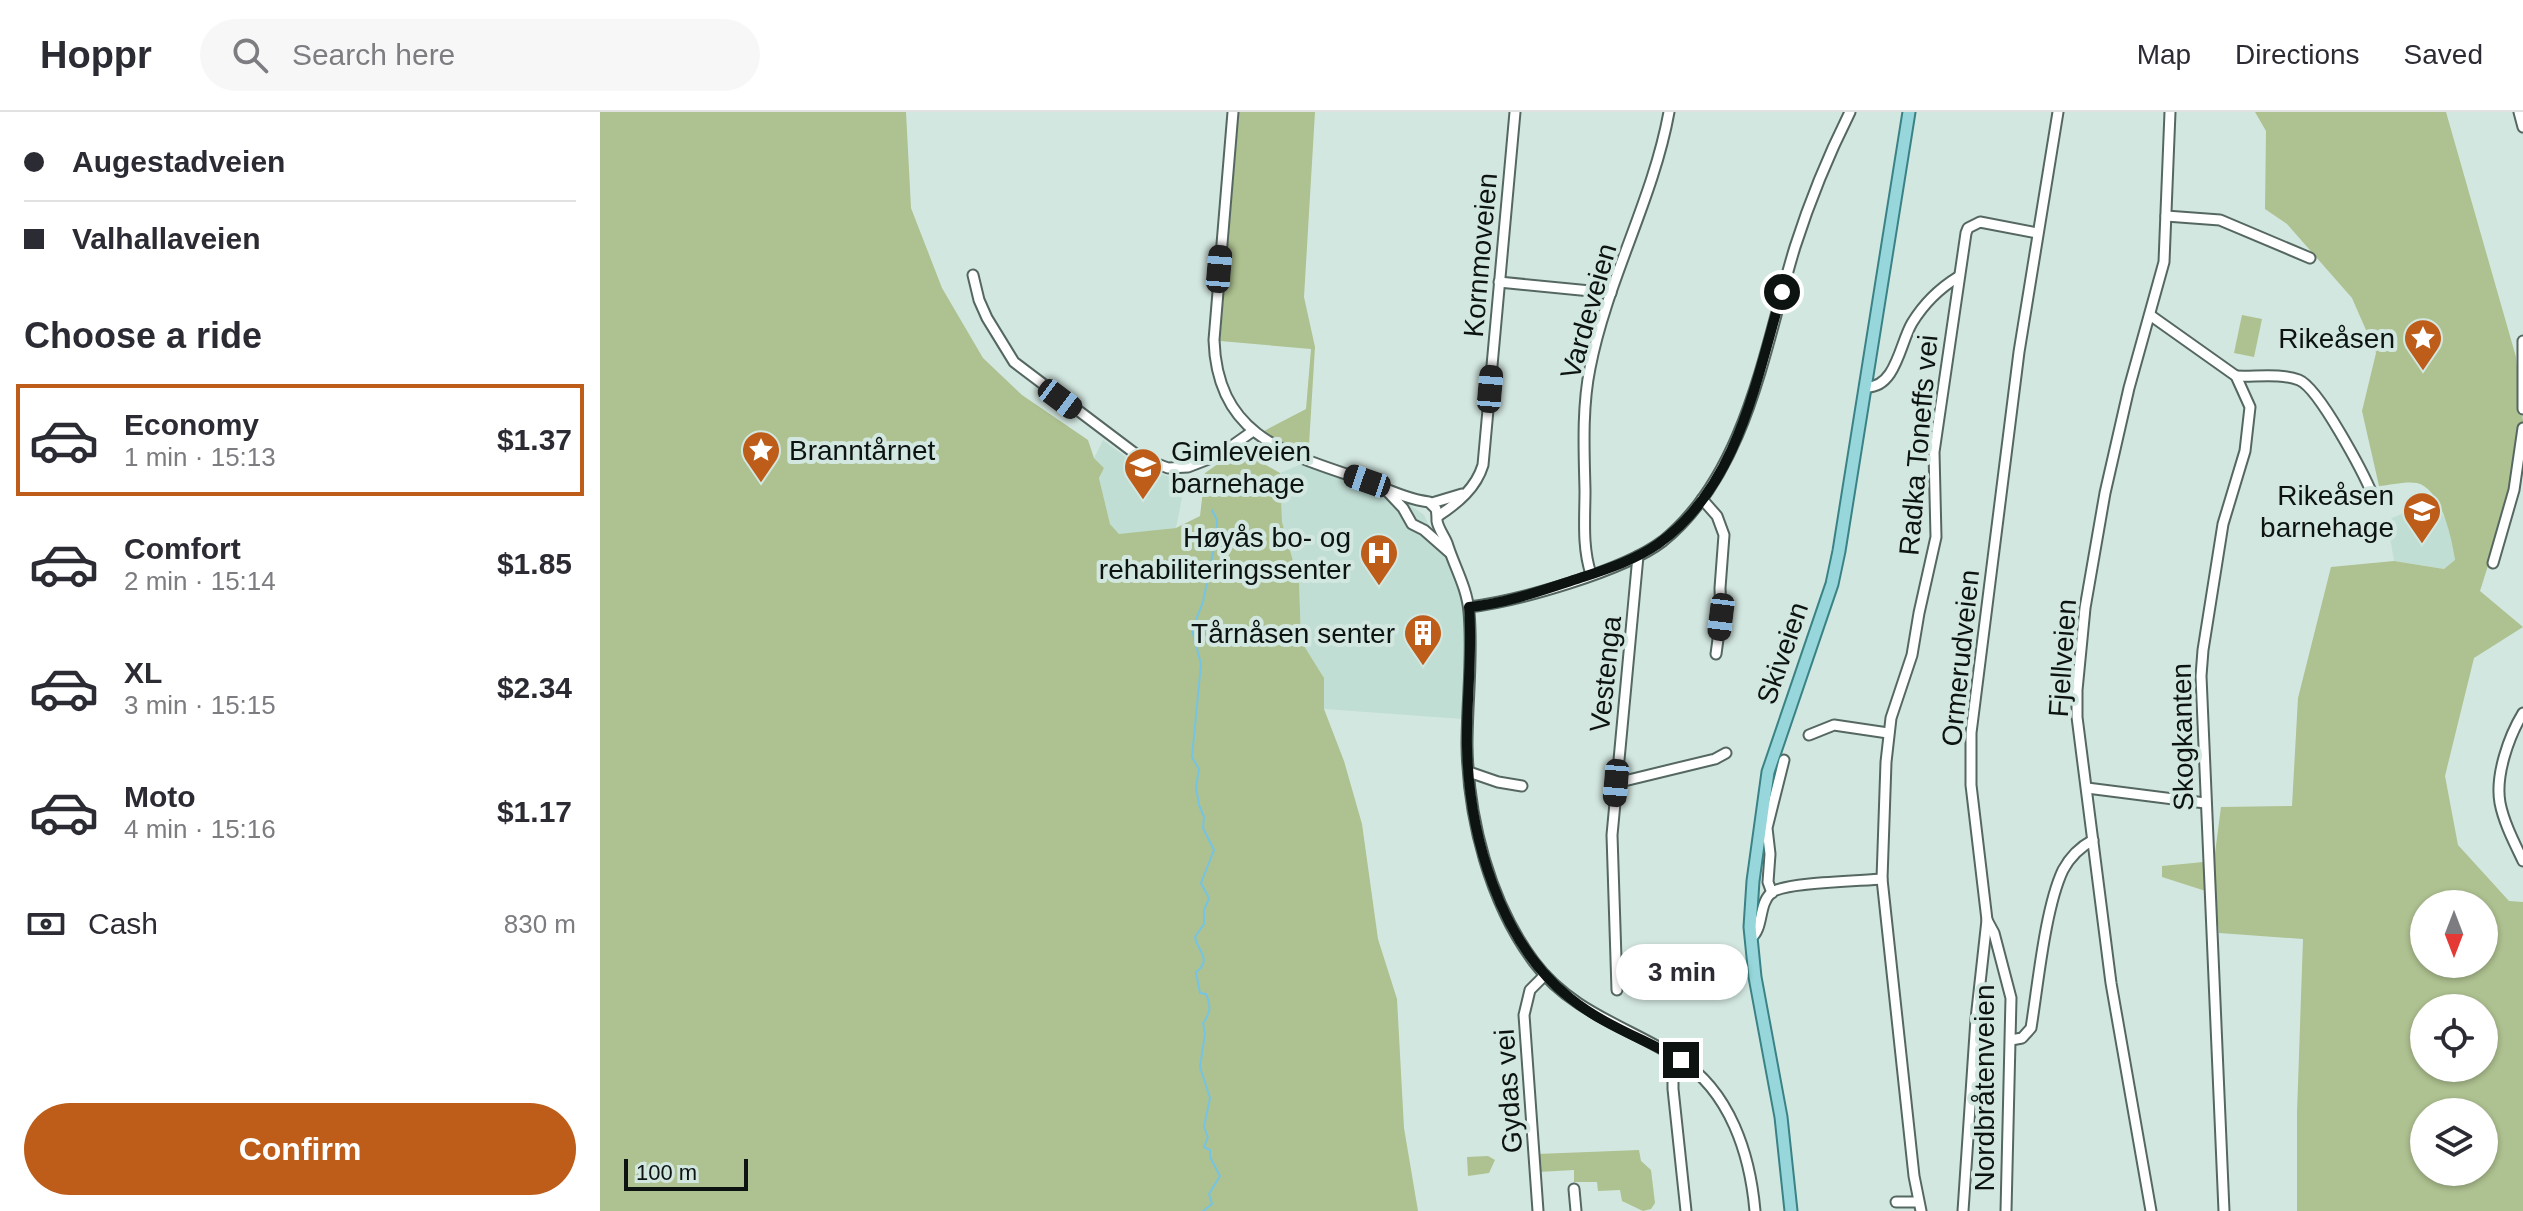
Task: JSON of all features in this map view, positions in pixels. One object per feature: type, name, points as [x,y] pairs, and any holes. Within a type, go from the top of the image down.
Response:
[{"type":"main road","name":"Skiveien","points":[[1791,1211],[1786,1146],[1755,977],[1751,938],[1753,881],[1768,772],[1832,584],[1909,112]]},
{"type":"street","points":[[1233,112],[1214,348],[1225,391],[1237,412],[1269,444],[1289,454],[1426,502],[1438,518],[1469,607],[1469,772],[1477,825],[1493,881],[1514,931],[1545,975],[1567,996],[1595,1016],[1681,1060],[1709,1086],[1733,1123],[1749,1168],[1755,1211]]},
{"type":"street","name":"Kornmoveien","points":[[1438,518],[1466,493],[1483,465],[1515,112]]},
{"type":"street","name":"Vardeveien","points":[[1591,574],[1585,549],[1586,391],[1590,367],[1611,293],[1661,153],[1669,112]]},
{"type":"street","points":[[1469,607],[1511,600],[1638,556],[1674,530],[1702,499],[1727,460],[1741,428],[1796,244],[1825,163],[1850,112]]},
{"type":"street","name":"Ormerudveien","points":[[1963,1211],[1983,934],[1987,920],[1970,750],[2013,393],[2058,112]]},
{"type":"street","name":"Fjellveien","points":[[2151,1211],[2111,983],[2077,717],[2085,608],[2117,438],[2164,262],[2170,112]]},
{"type":"street","points":[[2519,112],[2523,127]]},
{"type":"street","points":[[2166,216],[2220,220],[2310,258]]},
{"type":"street","name":"Radka Toneffs vei","points":[[1920,1206],[1882,879],[1888,733],[1912,655],[1936,537],[1934,452],[1966,233],[1973,224],[1980,222],[2037,233]]},
{"type":"street","points":[[973,275],[987,318],[1014,362],[1141,458],[1168,468],[1188,467],[1219,455],[1253,431]]},
{"type":"street","points":[[1866,387],[1875,387],[1882,382],[1894,365],[1916,317],[1941,289],[1958,277]]},
{"type":"street","points":[[1499,282],[1611,293]]},
{"type":"street","points":[[2150,315],[2236,376],[2288,378],[2309,386],[2373,496]]},
{"type":"street","points":[[2523,341],[2523,409]]},
{"type":"street","name":"Skogkanten","points":[[2224,1211],[2205,803],[2203,650],[2223,524],[2249,429],[2250,407],[2236,376]]},
{"type":"street","points":[[2493,563],[2514,490],[2523,428]]},
{"type":"street","points":[[1383,488],[1409,516],[1412,524],[1424,530],[1449,552]]},
{"type":"street","points":[[1409,516],[1412,506],[1466,493]]},
{"type":"street","points":[[1702,499],[1717,516],[1724,535],[1721,617],[1716,654]]},
{"type":"street","points":[[1424,530],[1433,526],[1438,518]]},
{"type":"street","name":"Vestenga","points":[[1617,990],[1611,864],[1638,556]]},
{"type":"street","points":[[2523,713],[2509,745],[2499,799],[2506,825],[2523,861]]},
{"type":"street","points":[[1809,735],[1834,725],[1888,733]]},
{"type":"street","points":[[1616,783],[1715,759],[1726,753]]},
{"type":"street","points":[[1772,893],[1768,882],[1770,854],[1767,828],[1784,760]]},
{"type":"street","points":[[1469,772],[1522,786]]},
{"type":"street","points":[[2087,788],[2205,803]]},
{"type":"street","points":[[2011,1040],[2022,1038],[2031,1028],[2049,923],[2064,868],[2080,847],[2093,840]]},
{"type":"street","points":[[1751,938],[1757,934],[1766,900],[1772,893],[1789,886],[1882,879]]},
{"type":"street","name":"Nordbråtenveien","points":[[1987,920],[1994,933],[2011,998],[2006,1211]]},
{"type":"street","name":"Gydas vei","points":[[1538,1211],[1524,1015],[1530,990],[1545,975]]},
{"type":"street","points":[[1681,1060],[1673,1078],[1673,1089],[1686,1211]]},
{"type":"street","points":[[1574,1189],[1576,1211]]},
{"type":"street","points":[[1896,1202],[1920,1206]]},
{"type":"shaded area","name":"Gimleveien barnehage","points":[[1103,440],[1135,464],[1167,476],[1186,478],[1176,528],[1127,535],[1119,534],[1110,524],[1099,478],[1104,468],[1094,458]]},
{"type":"shaded area","name":"Høyås bo- og rehabiliteringssenter","points":[[1308,461],[1393,492],[1424,515],[1453,574],[1464,608],[1462,719],[1324,709],[1324,678],[1301,641],[1299,582],[1282,522],[1280,473]]},
{"type":"shaded area","name":"Rikeåsen barnehage","points":[[2435,500],[2451,530],[2455,561],[2444,569],[2394,561],[2387,520]]},
{"type":"green space","points":[[600,112],[906,112],[911,208],[942,288],[983,358],[1022,395],[1088,440],[1094,458],[1104,468],[1099,478],[1110,524],[1119,534],[1176,528],[1200,516],[1205,473],[1243,452],[1280,473],[1282,522],[1299,582],[1301,641],[1324,678],[1324,709],[1344,761],[1362,824],[1378,939],[1397,999],[1404,1128],[1418,1211],[600,1211]]},
{"type":"green space","points":[[1239,112],[1315,112],[1304,297],[1315,347],[1308,461],[1286,449],[1264,431],[1306,409],[1311,349],[1220,341]]},
{"type":"green space","points":[[2255,112],[2446,112],[2516,357],[2523,421],[2523,455],[2480,591],[2523,627],[2474,658],[2445,776],[2458,845],[2509,901],[2523,902],[2523,1211],[2297,1211],[2303,939],[2219,933],[2215,894],[2162,877],[2162,866],[2214,861],[2221,807],[2292,806],[2298,698],[2331,567],[2394,561],[2444,569],[2455,560],[2444,516],[2426,487],[2417,483],[2379,486],[2362,411],[2376,353],[2352,298],[2287,224],[2265,209],[2266,131]]},
{"type":"green space","points":[[2242,315],[2262,319],[2254,357],[2234,353]]},
{"type":"green space","points":[[1639,1150],[1641,1161],[1651,1170],[1655,1203],[1651,1209],[1643,1211],[1622,1201],[1620,1190],[1598,1191],[1597,1182],[1574,1182],[1574,1170],[1538,1172],[1537,1154]]},
{"type":"green space","points":[[1488,1156],[1495,1160],[1489,1173],[1468,1176],[1467,1157]]},
{"type":"waterway","points":[[1203,1211],[1212,1204],[1209,1194],[1220,1176],[1210,1157],[1210,1150],[1204,1147],[1208,1137],[1204,1127],[1210,1098],[1200,1067],[1205,1034],[1203,1023],[1208,1016],[1209,1005],[1206,994],[1200,993],[1196,972],[1204,959],[1195,937],[1204,924],[1204,910],[1209,898],[1201,883],[1214,850],[1203,828],[1204,817],[1196,787],[1199,769],[1192,757],[1201,664],[1192,630],[1203,602],[1217,533],[1217,520],[1212,510]]},
{"type":"place","name":"Rikeåsen","points":[[2423,372]]},
{"type":"place","name":"Branntårnet","points":[[761,484]]},
{"type":"place","name":"Gimleveien barnehage","points":[[1143,501]]},
{"type":"place","name":"Rikeåsen barnehage","points":[[2422,545]]},
{"type":"place","name":"Høyås bo- og rehabiliteringssenter","points":[[1379,587]]},
{"type":"place","name":"Tårnåsen senter","points":[[1423,667]]},
{"type":"route","points":[[1681,1060],[1605,1021],[1567,996],[1534,962],[1509,921],[1484,855],[1471,789],[1467,746],[1469,607],[1534,594],[1621,563],[1657,545],[1685,520],[1727,460],[1741,428],[1782,292]]}]
